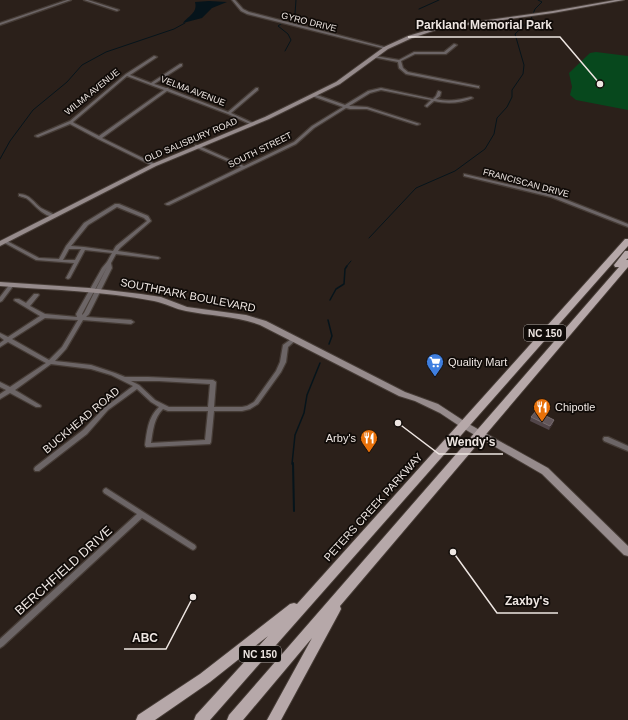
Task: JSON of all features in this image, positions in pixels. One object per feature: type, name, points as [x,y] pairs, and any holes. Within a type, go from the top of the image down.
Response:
[{"type":"main road","name":"OLD SALISBURY ROAD","points":[[2,243],[154,165],[196,146],[253,124],[313,95],[348,77],[386,48],[410,37],[438,28],[553,12],[622,0]]},
{"type":"main road","name":"PETERS CREEK PARKWAY","points":[[201,720],[628,241]]},
{"type":"main road","points":[[616,276],[615,270],[628,252]]},
{"type":"main road","name":"NC 150","points":[[234,720],[628,262]]},
{"type":"main road","name":"SOUTHPARK BOULEVARD","points":[[0,284],[95,290],[158,299],[197,311],[246,316],[402,394],[408,400],[433,413],[456,424],[464,425],[545,471],[628,552]]},
{"type":"main road","points":[[274,720],[320,634],[348,587]]},
{"type":"main road","points":[[143,720],[205,678],[318,588]]},
{"type":"street","points":[[0,24],[70,0]]},
{"type":"street","points":[[85,0],[118,10]]},
{"type":"street","name":"GYRO DRIVE","points":[[234,0],[242,10],[248,13],[386,48]]},
{"type":"street","points":[[375,57],[399,61],[414,53],[445,53],[455,45]]},
{"type":"street","name":"WILMA AVENUE","points":[[37,136],[71,122],[127,75],[155,57]]},
{"type":"street","points":[[399,61],[401,68],[407,73],[478,88]]},
{"type":"street","points":[[152,84],[181,65]]},
{"type":"street","name":"VELMA AVENUE","points":[[127,75],[229,113],[253,124]]},
{"type":"street","points":[[99,138],[167,89]]},
{"type":"street","points":[[229,113],[257,89]]},
{"type":"street","name":"SOUTH STREET","points":[[167,204],[295,143],[313,127],[369,92],[376,90],[389,90],[408,95]]},
{"type":"street","points":[[427,106],[438,96],[439,92]]},
{"type":"street","points":[[313,95],[345,107],[367,108],[418,124]]},
{"type":"street","points":[[402,100],[408,95],[453,102],[471,98]]},
{"type":"street","points":[[71,122],[72,124],[99,138],[154,165]]},
{"type":"street","points":[[196,146],[244,167]]},
{"type":"street","name":"FRANCISCAN DRIVE","points":[[465,175],[552,196],[628,226]]},
{"type":"street","points":[[21,195],[27,197],[40,209],[54,216]]},
{"type":"street","points":[[60,261],[68,247],[86,224],[118,205],[146,217],[149,221],[123,242],[114,253],[109,264],[110,268],[79,314],[80,319]]},
{"type":"street","points":[[2,243],[38,259],[77,262]]},
{"type":"street","points":[[68,247],[158,258]]},
{"type":"street","points":[[68,278],[84,248]]},
{"type":"street","points":[[0,300],[12,285]]},
{"type":"street","points":[[0,397],[49,362],[64,348],[80,319],[86,314],[95,290]]},
{"type":"street","points":[[27,306],[36,295]]},
{"type":"street","points":[[17,300],[44,316],[131,322]]},
{"type":"street","points":[[84,306],[90,306]]},
{"type":"street","points":[[0,345],[44,316]]},
{"type":"street","points":[[0,334],[49,362],[102,370],[123,379],[137,386],[162,407],[174,410],[248,408],[256,403],[282,366],[285,346],[294,339]]},
{"type":"street","points":[[123,379],[166,378],[190,382],[213,382],[212,410],[208,442],[148,445],[152,418],[162,407]]},
{"type":"street","points":[[0,384],[38,406]]},
{"type":"street","name":"BUCKHEAD ROAD","points":[[37,469],[85,432],[106,409],[137,386]]},
{"type":"street","points":[[606,439],[628,449]]},
{"type":"street","points":[[106,491],[193,547]]},
{"type":"street","name":"BERCHFIELD DRIVE","points":[[0,644],[142,514]]},
{"type":"green space","points":[[596,52],[628,56],[628,110],[576,100],[570,95],[572,87],[569,73],[590,53]]},
{"type":"shaded area","points":[[195,2],[227,2],[212,8],[202,18],[183,23],[194,12],[196,6]]},
{"type":"building","points":[[536,411],[554,420],[550,426],[531,417]]},
{"type":"waterway","points":[[285,51],[291,40],[288,34],[278,26],[295,14],[296,0]]},
{"type":"waterway","points":[[419,9],[439,0]]},
{"type":"waterway","points":[[369,238],[416,188],[455,171],[485,149],[494,134],[497,118],[507,107],[512,97],[512,90],[523,74],[524,65],[515,34],[531,19],[535,9],[542,2],[538,0]]},
{"type":"waterway","points":[[0,159],[10,141],[33,110],[67,82],[82,65],[106,52],[174,29],[185,23]]},
{"type":"waterway","points":[[346,267],[351,261]]},
{"type":"waterway","points":[[330,300],[336,289],[344,284],[345,269],[347,266]]},
{"type":"waterway","points":[[328,320],[332,336],[329,344]]},
{"type":"waterway","points":[[292,464],[295,435],[304,413],[307,395],[320,363]]},
{"type":"waterway","points":[[293,463],[294,511]]},
{"type":"place","name":"Parkland Memorial Park","points":[[600,84]]},
{"type":"place","name":"Quality Mart","points":[[435,377]]},
{"type":"place","name":"Chipotle","points":[[542,422]]},
{"type":"place","name":"Wendy's","points":[[398,423]]},
{"type":"place","name":"Arby's","points":[[369,453]]},
{"type":"place","name":"Zaxby's","points":[[453,552]]},
{"type":"place","name":"ABC","points":[[193,597]]}]
